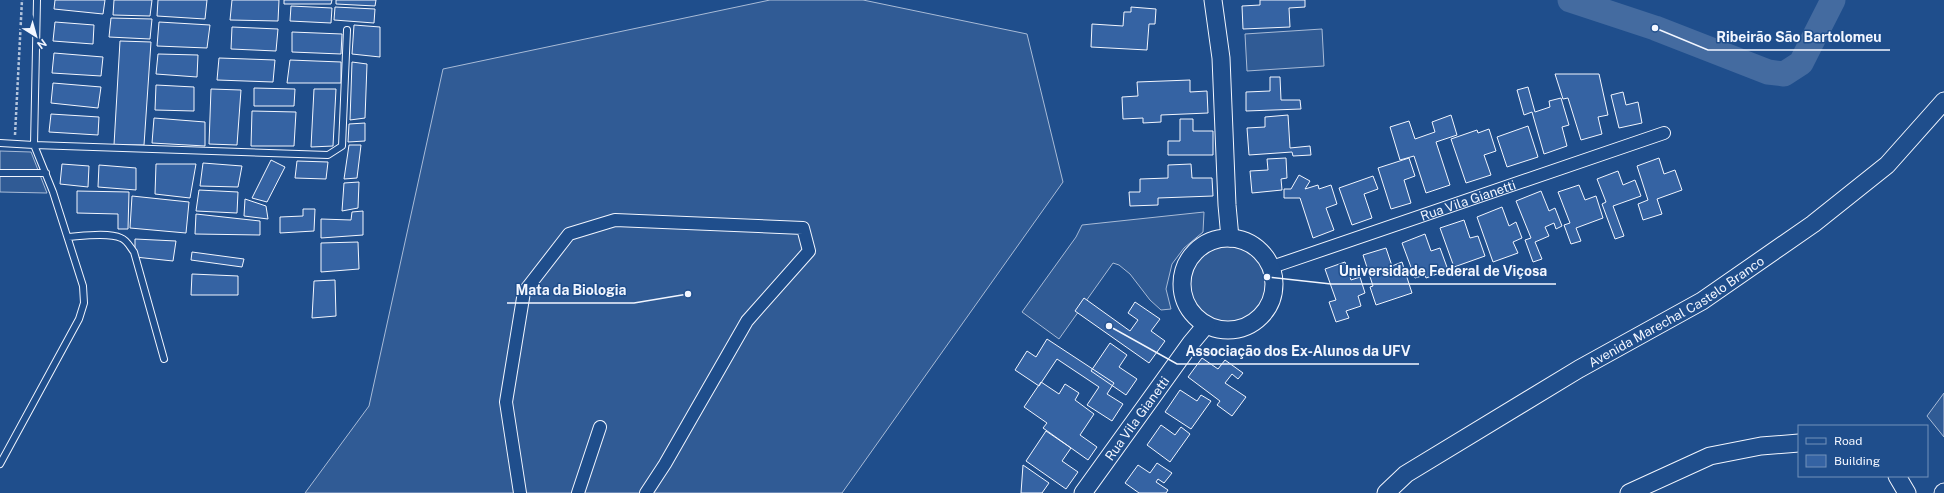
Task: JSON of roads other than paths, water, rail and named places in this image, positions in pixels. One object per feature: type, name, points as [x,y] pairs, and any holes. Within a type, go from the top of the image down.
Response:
[{"type":"street","points":[[1214,0],[1221,58],[1227,205],[1230,238]]},
{"type":"street","name":"Avenida Marechal Castelo Branco","points":[[1386,493],[1406,474],[1419,466],[1579,369],[1702,301],[1813,224],[1887,165],[1944,101]]},
{"type":"street","name":"Rua Vila Gianetti","points":[[1272,267],[1664,133]]},
{"type":"street","points":[[520,493],[506,402],[524,292],[569,234],[616,220],[803,228],[809,251],[747,321],[665,464],[646,493]]},
{"type":"street","points":[[1230,238],[1248,242],[1258,248],[1266,256],[1272,267],[1275,280],[1274,294],[1268,308],[1260,319],[1248,326],[1234,330],[1220,330],[1206,325],[1195,316],[1186,304],[1182,290],[1183,275],[1188,261],[1198,250],[1210,242],[1230,238]]},
{"type":"street","name":"Rua Vila Gianetti","points":[[1083,493],[1191,343],[1206,325]]},
{"type":"street","points":[[578,493],[600,427]]},
{"type":"street","points":[[1629,493],[1710,456],[1761,446],[1798,443]]},
{"type":"street","points":[[1898,477],[1907,493]]},
{"type":"lane","points":[[0,464],[79,319],[84,303],[83,286],[68,237],[46,173],[34,145],[37,0]]},
{"type":"lane","points":[[0,143],[328,155],[342,146],[347,30]]},
{"type":"lane","points":[[0,173],[46,173]]},
{"type":"lane","points":[[68,237],[113,235],[122,238],[128,243],[134,252],[164,359]]},
{"type":"waterway","points":[[1570,0],[1655,28],[1768,72],[1784,74],[1801,63],[1833,0]]},
{"type":"place","name":"Ribeirão São Bartolomeu","points":[[1655,28]]},
{"type":"place","name":"Universidade Federal de Viçosa","points":[[1267,277]]},
{"type":"place","name":"Mata da Biologia","points":[[688,294]]},
{"type":"place","name":"Associação dos Ex-Alunos da UFV","points":[[1109,326]]}]
